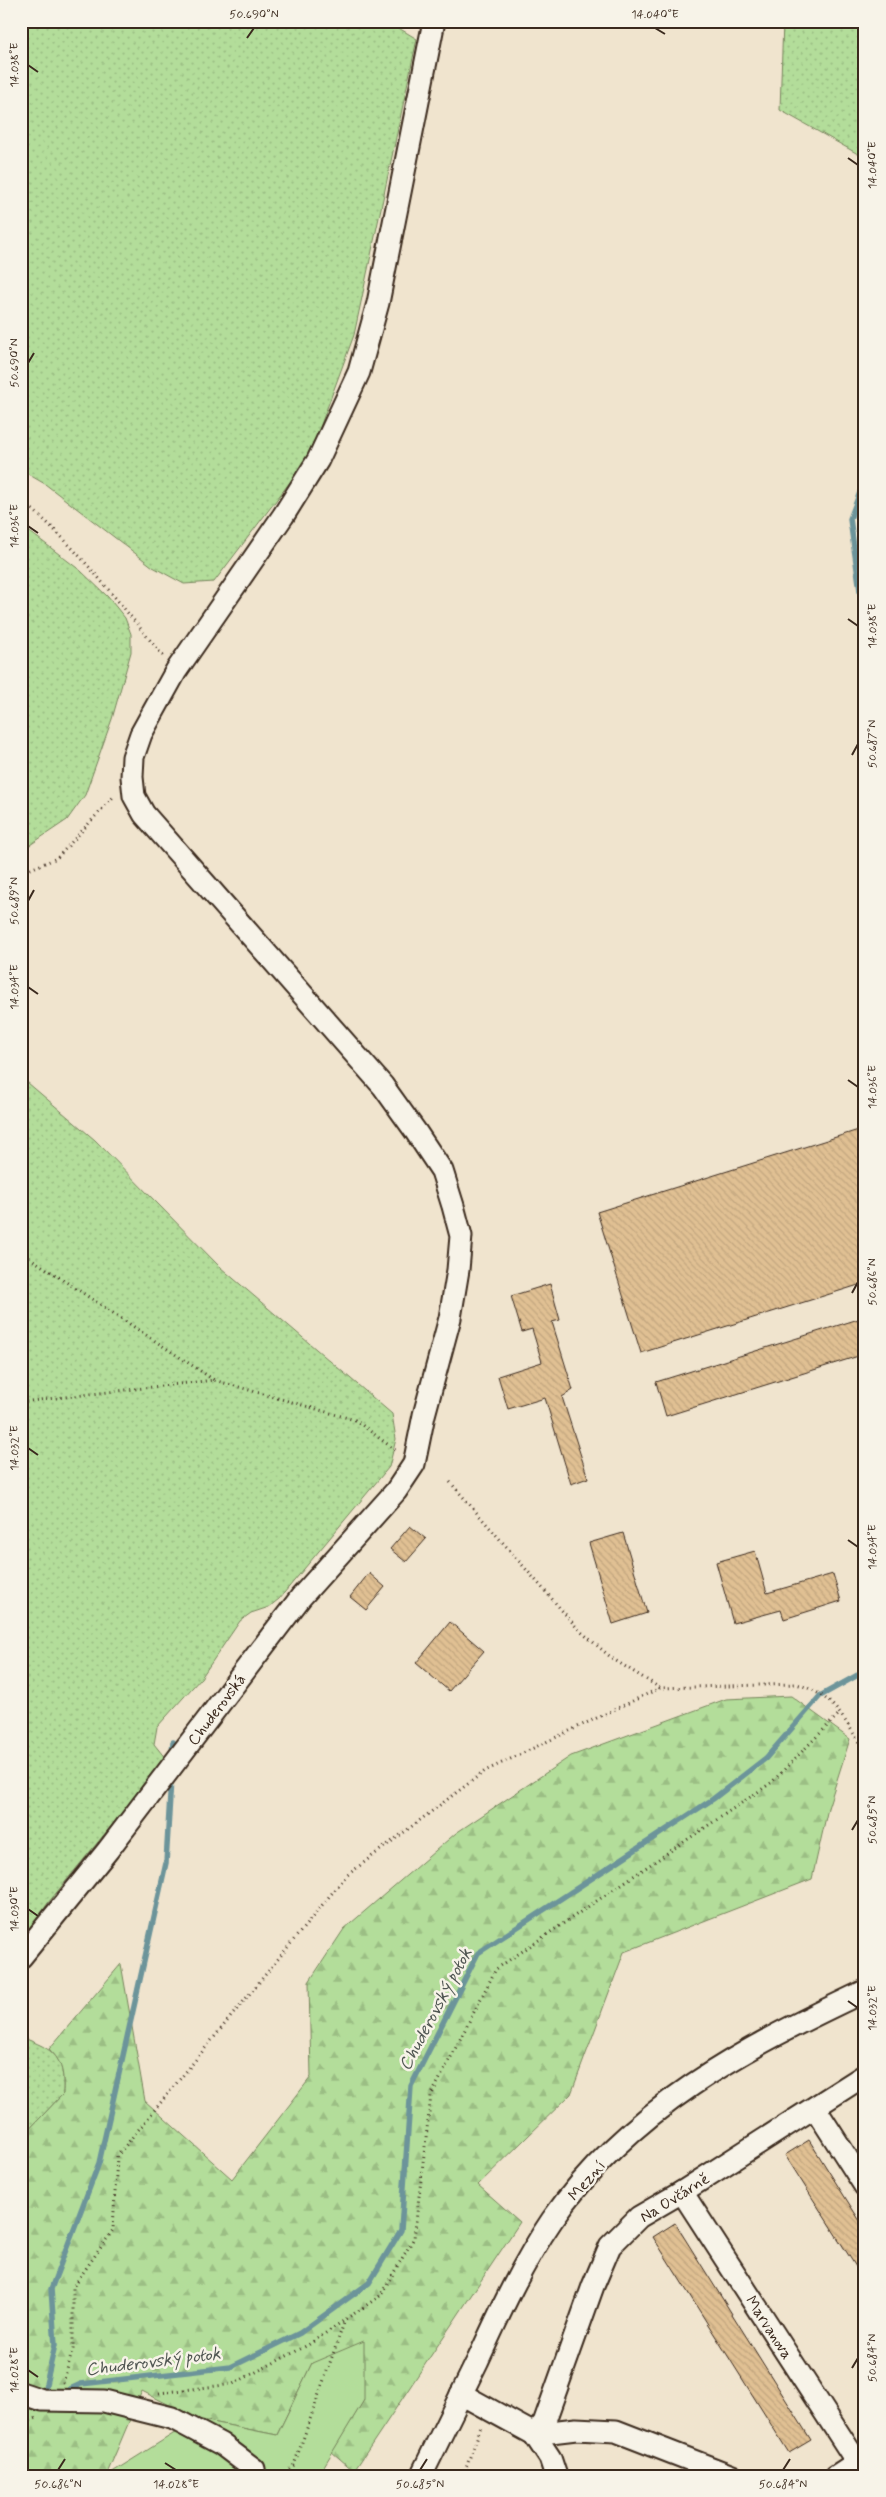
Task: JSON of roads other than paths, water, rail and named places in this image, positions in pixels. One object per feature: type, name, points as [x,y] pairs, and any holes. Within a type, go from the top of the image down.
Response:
[{"type":"street","name":"Chuderovská","points":[[21,1957],[161,1781],[301,1597],[396,1490],[414,1464],[424,1415],[450,1318],[458,1270],[461,1236],[442,1171],[384,1086],[144,814],[134,796],[132,777],[133,757],[141,734],[176,671],[284,516],[318,460],[359,372],[378,303],[434,21]]},
{"type":"street","name":"Mezní","points":[[421,2476],[462,2394],[515,2280],[553,2220],[596,2166],[656,2109],[718,2066],[813,2015],[865,1991]]},
{"type":"street","name":"Na Ovčárně","points":[[534,2434],[544,2423],[592,2286],[610,2246],[639,2216],[682,2192],[865,2075]]},
{"type":"street","points":[[815,2108],[865,2186]]},
{"type":"street","name":"Marvanova","points":[[682,2192],[861,2460]]},
{"type":"street","points":[[21,2393],[42,2400],[104,2401],[172,2418],[221,2444],[254,2469],[255,2476]]},
{"type":"street","points":[[462,2394],[534,2434],[550,2458],[556,2476]]},
{"type":"street","points":[[534,2434],[576,2429],[616,2431],[732,2476]]},
{"type":"street","points":[[836,2476],[861,2460]]},
{"type":"waterway","name":"Chuderovský potok","points":[[865,479],[850,519],[865,626]]},
{"type":"waterway","name":"Chuderovský potok","points":[[70,2389],[81,2384],[231,2367],[300,2333],[369,2283],[401,2230],[411,2086],[478,1953],[713,1799],[766,1758],[820,1696],[865,1671]]},
{"type":"waterway","points":[[172,1754],[173,1742]]},
{"type":"waterway","points":[[43,2397],[55,2345],[51,2289],[99,2163],[166,1863],[171,1779]]},
{"type":"waterway","name":"Chuderovský potok","points":[[21,2409],[32,2404]]}]
